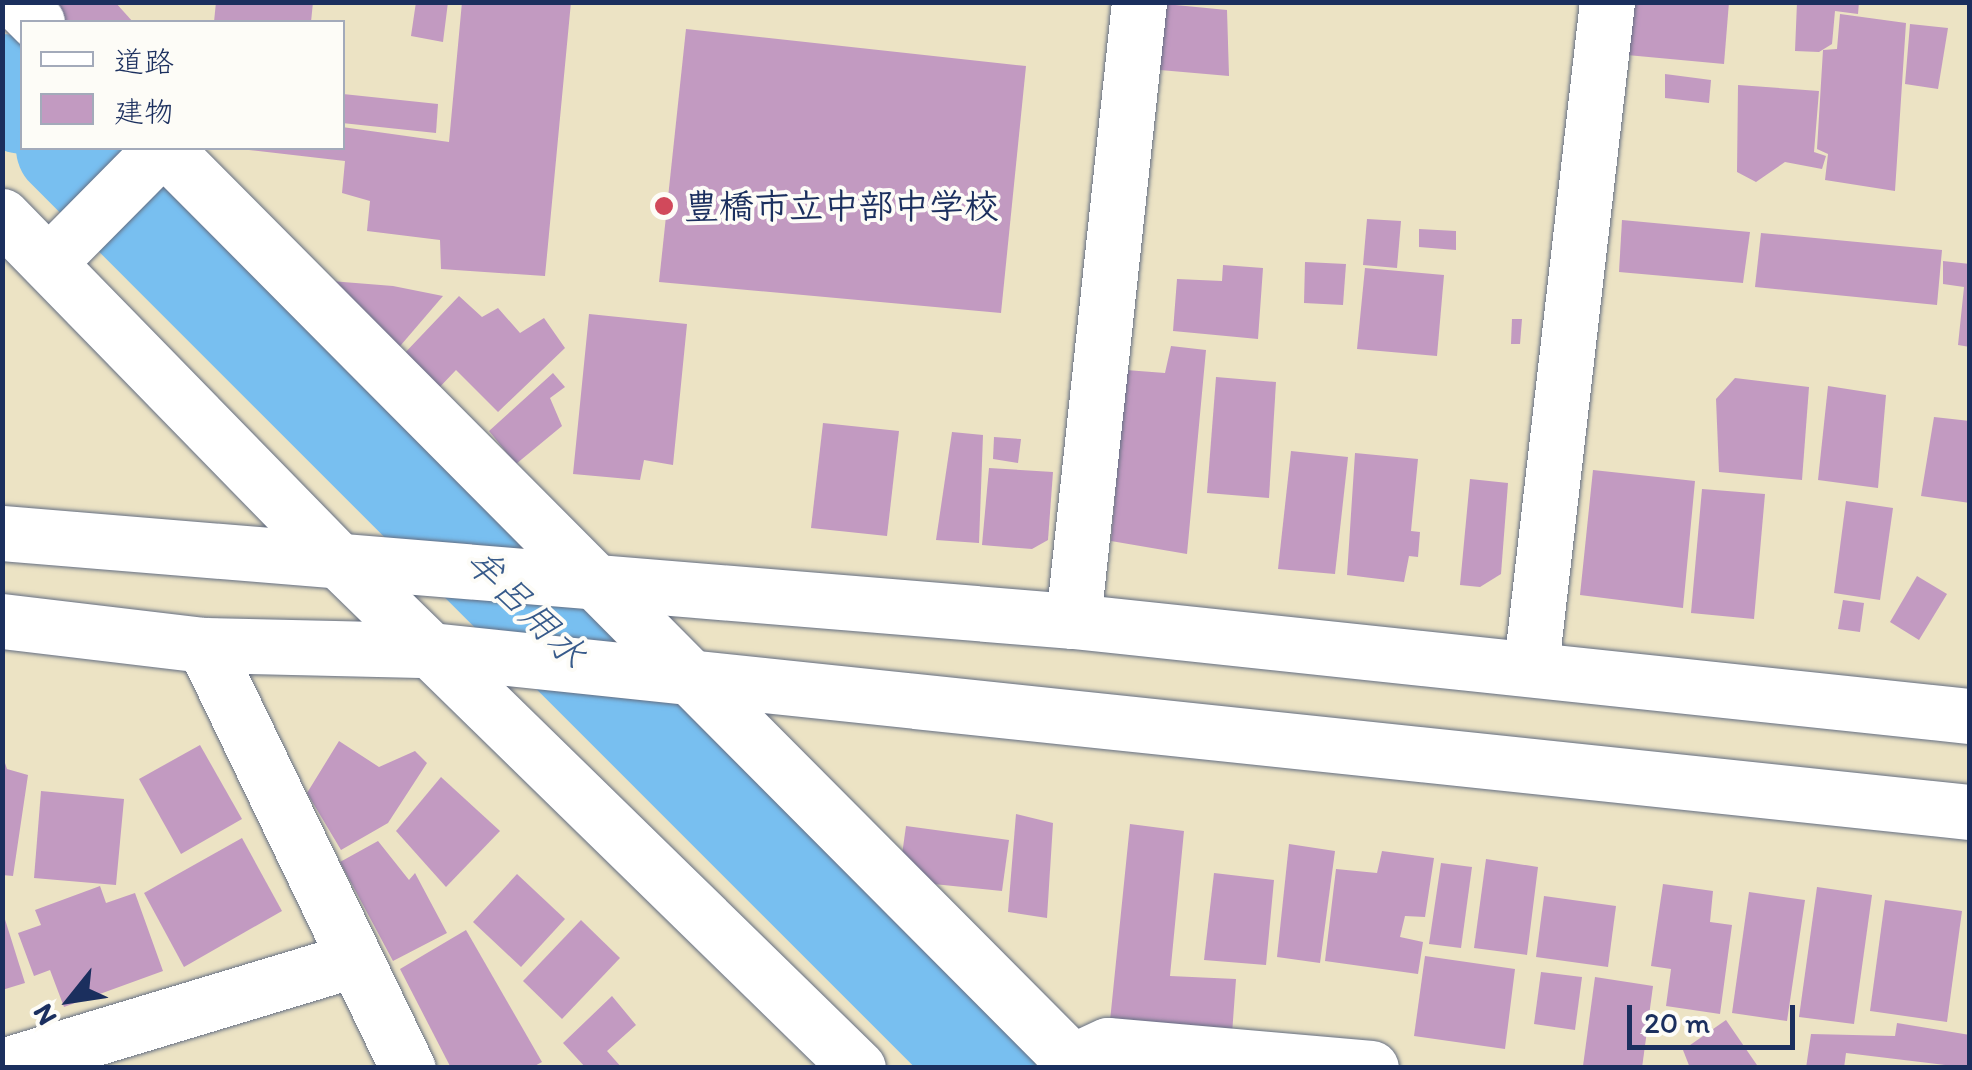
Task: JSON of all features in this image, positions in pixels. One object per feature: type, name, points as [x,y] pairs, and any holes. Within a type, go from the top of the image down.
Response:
[{"type":"street","points":[[17,2],[35,20]]},
{"type":"street","points":[[1073,621],[1140,2]]},
{"type":"street","points":[[1531,666],[1606,2]]},
{"type":"street","points":[[58,252],[156,155],[671,679],[1076,1064],[1108,1045],[1371,1068]]},
{"type":"street","points":[[2,216],[58,252],[340,562],[858,1068]]},
{"type":"street","points":[[2,532],[1073,621],[1531,666],[1970,716]]},
{"type":"street","points":[[2,621],[204,645],[431,650],[671,679],[1970,812]]},
{"type":"street","points":[[204,645],[408,1068]]},
{"type":"street","points":[[25,1063],[354,960]]},
{"type":"building","points":[[44,2],[115,2],[131,20],[62,20]]},
{"type":"building","points":[[216,2],[313,2],[311,20],[214,20]]},
{"type":"building","points":[[416,2],[448,2],[443,42],[411,36]]},
{"type":"building","points":[[462,2],[571,2],[545,276],[441,269],[440,240],[367,231],[370,201],[342,193],[345,161],[249,150],[345,150],[345,127],[449,142]]},
{"type":"building","points":[[1633,2],[1729,2],[1724,64],[1627,55]]},
{"type":"building","points":[[1797,2],[1859,2],[1858,14],[1835,11],[1832,44],[1819,52],[1795,51]]},
{"type":"building","points":[[1165,4],[1227,10],[1229,76],[1160,70]]},
{"type":"building","points":[[1840,14],[1906,23],[1895,191],[1825,180],[1828,154],[1817,149],[1823,50],[1837,49]]},
{"type":"building","points":[[1910,24],[1948,28],[1938,89],[1905,84]]},
{"type":"building","points":[[686,29],[1026,66],[1001,313],[659,282]]},
{"type":"building","points":[[1665,74],[1711,80],[1709,103],[1665,98]]},
{"type":"building","points":[[1738,85],[1819,91],[1814,152],[1826,156],[1822,169],[1785,162],[1756,182],[1737,172]]},
{"type":"building","points":[[345,94],[438,104],[436,133],[345,123]]},
{"type":"building","points":[[1367,219],[1401,221],[1397,268],[1363,265]]},
{"type":"building","points":[[1622,220],[1750,232],[1743,283],[1619,272]]},
{"type":"building","points":[[1419,229],[1456,231],[1456,250],[1419,247]]},
{"type":"building","points":[[1761,233],[1942,250],[1937,305],[1755,287]]},
{"type":"building","points":[[1943,261],[1970,264],[1970,347],[1958,345],[1964,287],[1943,284]]},
{"type":"building","points":[[1305,262],[1346,264],[1343,305],[1304,303]]},
{"type":"building","points":[[1223,265],[1263,268],[1258,339],[1173,331],[1177,279],[1222,281]]},
{"type":"building","points":[[1365,268],[1444,275],[1437,356],[1357,349]]},
{"type":"building","points":[[318,280],[393,286],[443,296],[395,352]]},
{"type":"building","points":[[459,296],[482,317],[498,308],[520,333],[544,318],[565,348],[498,412],[456,370],[436,391],[401,357]]},
{"type":"building","points":[[589,314],[687,324],[673,465],[644,460],[640,480],[573,474]]},
{"type":"building","points":[[1512,319],[1522,319],[1520,344],[1511,344]]},
{"type":"building","points":[[1171,346],[1206,350],[1187,554],[1111,541],[1126,370],[1165,373]]},
{"type":"building","points":[[553,373],[565,387],[550,398],[562,426],[516,464],[489,431]]},
{"type":"building","points":[[1216,377],[1276,382],[1269,498],[1207,493]]},
{"type":"building","points":[[1735,378],[1809,387],[1802,480],[1719,472],[1716,399]]},
{"type":"building","points":[[1828,386],[1886,395],[1878,488],[1818,480]]},
{"type":"building","points":[[1934,417],[1970,421],[1970,503],[1921,496]]},
{"type":"building","points":[[823,423],[899,431],[887,536],[811,528]]},
{"type":"building","points":[[952,432],[983,435],[979,543],[936,540]]},
{"type":"building","points":[[994,437],[1021,439],[1018,463],[993,459]]},
{"type":"building","points":[[1291,451],[1348,457],[1335,574],[1278,569]]},
{"type":"building","points":[[1355,453],[1418,459],[1411,531],[1420,532],[1418,557],[1409,556],[1404,582],[1347,575]]},
{"type":"building","points":[[989,468],[1053,472],[1048,540],[1032,549],[982,545]]},
{"type":"building","points":[[1593,470],[1695,481],[1683,608],[1580,595]]},
{"type":"building","points":[[1470,479],[1508,483],[1501,574],[1480,587],[1460,585]]},
{"type":"building","points":[[1702,489],[1765,494],[1754,619],[1691,613]]},
{"type":"building","points":[[1846,501],[1893,508],[1880,600],[1834,593]]},
{"type":"building","points":[[1917,576],[1947,594],[1919,640],[1890,622]]},
{"type":"building","points":[[1843,600],[1864,603],[1860,632],[1838,629]]},
{"type":"building","points":[[339,741],[379,767],[415,751],[427,763],[388,823],[341,850],[307,793]]},
{"type":"building","points":[[200,745],[242,819],[181,854],[139,779]]},
{"type":"building","points":[[2,754],[7,769],[28,775],[13,876],[2,875]]},
{"type":"building","points":[[441,777],[500,831],[446,887],[396,831]]},
{"type":"building","points":[[41,791],[124,799],[116,885],[34,878]]},
{"type":"building","points":[[1016,814],[1053,823],[1047,918],[1008,912]]},
{"type":"building","points":[[1130,824],[1184,831],[1170,976],[1236,979],[1232,1034],[1110,1021]]},
{"type":"building","points":[[906,826],[1009,840],[1002,891],[914,882],[900,869]]},
{"type":"building","points":[[242,838],[282,911],[184,967],[144,893]]},
{"type":"building","points":[[378,841],[409,880],[415,873],[447,933],[393,961],[340,862]]},
{"type":"building","points":[[1289,844],[1335,851],[1320,963],[1277,957]]},
{"type":"building","points":[[1382,851],[1434,858],[1425,917],[1405,916],[1400,937],[1423,942],[1418,974],[1325,961],[1336,869],[1377,873]]},
{"type":"building","points":[[1486,859],[1538,867],[1527,955],[1474,948]]},
{"type":"building","points":[[1441,863],[1472,867],[1461,948],[1429,944]]},
{"type":"building","points":[[1214,873],[1274,880],[1266,965],[1204,960]]},
{"type":"building","points":[[517,874],[565,919],[521,967],[473,922]]},
{"type":"building","points":[[1663,884],[1713,891],[1710,922],[1732,925],[1720,1014],[1666,1006],[1671,969],[1651,966]]},
{"type":"building","points":[[100,886],[106,903],[135,893],[163,971],[64,1007],[50,970],[34,976],[18,933],[41,925],[35,910]]},
{"type":"building","points":[[1817,887],[1872,895],[1854,1024],[1799,1017]]},
{"type":"building","points":[[1749,892],[1805,900],[1787,1021],[1732,1013]]},
{"type":"building","points":[[1544,896],[1616,906],[1608,967],[1536,957]]},
{"type":"building","points":[[1885,900],[1962,911],[1947,1022],[1870,1011]]},
{"type":"building","points":[[2,914],[25,983],[2,990]]},
{"type":"building","points":[[581,920],[620,958],[562,1019],[523,981]]},
{"type":"building","points":[[466,930],[542,1062],[531,1068],[451,1068],[400,969]]},
{"type":"building","points":[[1425,956],[1515,969],[1505,1049],[1414,1036]]},
{"type":"building","points":[[1541,972],[1582,977],[1575,1030],[1534,1024]]},
{"type":"building","points":[[1595,977],[1653,986],[1642,1068],[1583,1066]]},
{"type":"building","points":[[612,996],[636,1025],[607,1051],[622,1068],[586,1068],[563,1043]]},
{"type":"building","points":[[1726,1020],[1759,1068],[1690,1068],[1683,1050]]},
{"type":"building","points":[[1897,1023],[1970,1035],[1970,1068],[1846,1053],[1844,1068],[1806,1068],[1811,1034],[1895,1036]]},
{"type":"waterway","name":"牟呂用水","points":[[2,84],[20,102]]},
{"type":"waterway","name":"牟呂用水","points":[[68,150],[986,1068]]},
{"type":"place","name":"豊橋市立中部中学校","points":[[664,206]]}]
